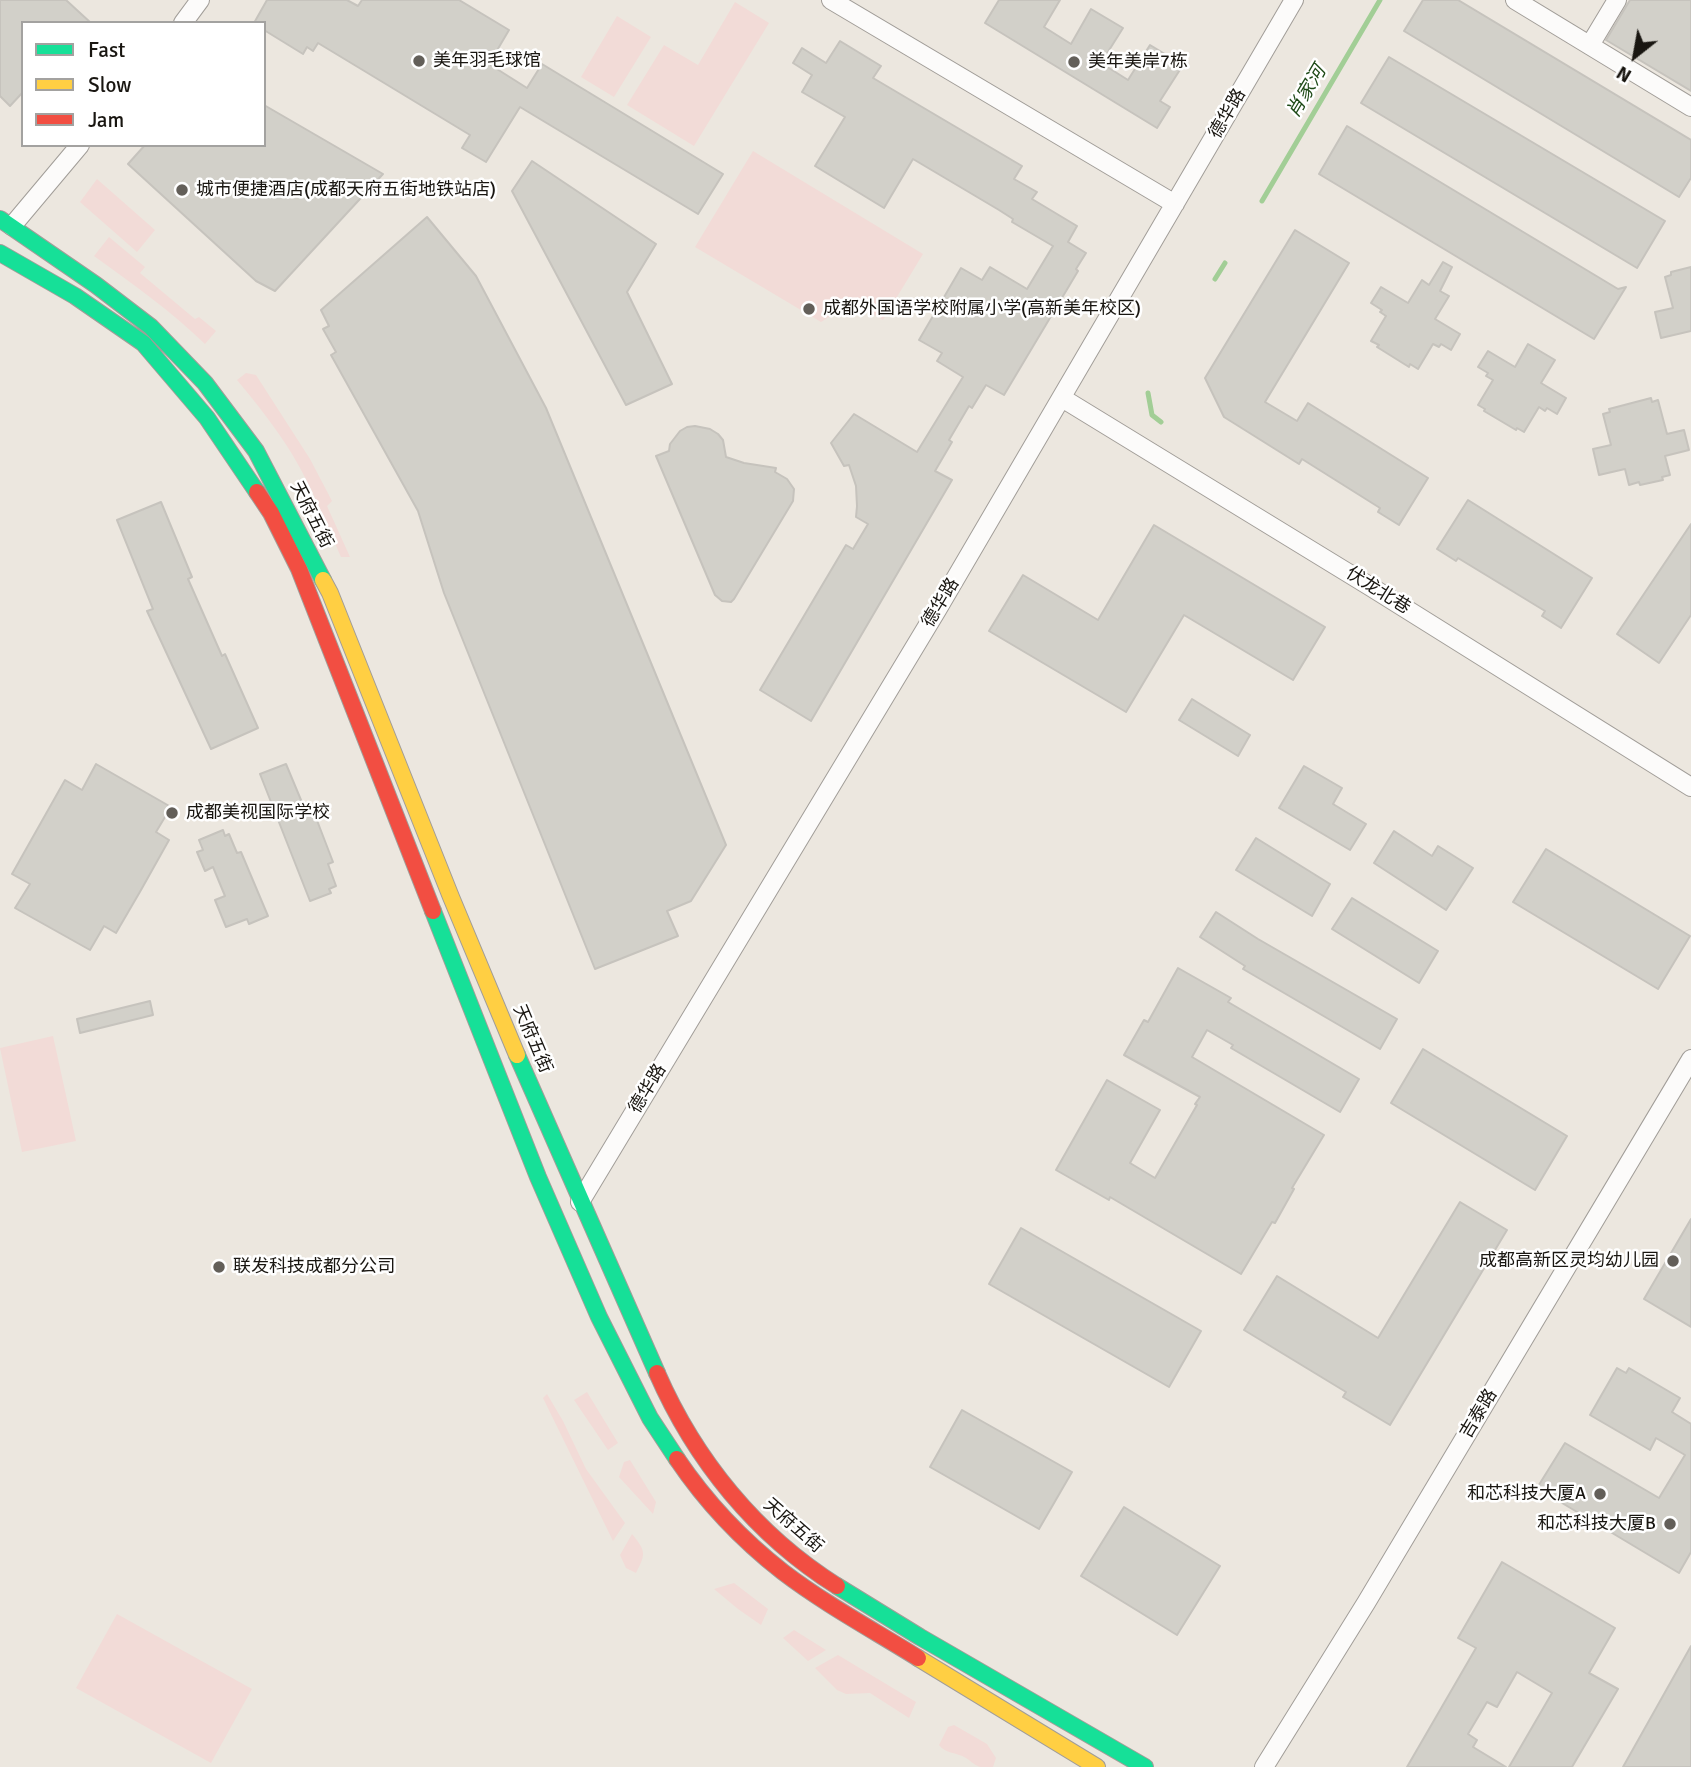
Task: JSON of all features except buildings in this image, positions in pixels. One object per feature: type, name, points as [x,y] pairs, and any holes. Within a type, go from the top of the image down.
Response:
[{"type":"street","points":[[184,21],[200,0]]},
{"type":"street","points":[[831,0],[1175,204]]},
{"type":"street","name":"德华路","points":[[580,1202],[937,610],[1294,0]]},
{"type":"street","points":[[1515,0],[1691,107]]},
{"type":"street","points":[[1590,45],[1617,0]]},
{"type":"street","points":[[6,223],[78,147]]},
{"type":"street","name":"天府五街","points":[[6,223],[151,327],[205,383],[256,451],[330,593],[451,897],[580,1202],[660,1381],[691,1439],[722,1483],[758,1524],[822,1576],[920,1637],[1145,1767]]},
{"type":"street","name":"天府五街","points":[[0,253],[75,296],[143,343],[207,418],[271,513],[299,569],[538,1177],[593,1304],[650,1418],[696,1487],[741,1536],[783,1572],[970,1691],[1097,1767]]},
{"type":"street","name":"伏龙北巷","points":[[1062,398],[1383,594],[1691,787]]},
{"type":"street","name":"吉泰路","points":[[1264,1767],[1366,1603],[1691,1059]]},
{"type":"shaded area","points":[[735,2],[769,23],[694,146],[627,105],[664,45],[698,65]]},
{"type":"shaded area","points":[[617,16],[651,37],[614,97],[581,77]]},
{"type":"shaded area","points":[[753,151],[923,254],[883,320],[853,302],[821,322],[695,247]]},
{"type":"shaded area","points":[[97,179],[155,230],[137,252],[80,202]]},
{"type":"shaded area","points":[[109,237],[145,267],[140,273],[195,319],[199,317],[216,331],[205,344],[165,309],[94,256]]},
{"type":"shaded area","points":[[246,373],[256,375],[310,459],[332,501],[327,506],[350,557],[341,557],[292,454],[237,380]]},
{"type":"shaded area","points":[[53,1036],[76,1141],[22,1152],[0,1048]]},
{"type":"shaded area","points":[[587,1392],[618,1443],[608,1450],[574,1400]]},
{"type":"shaded area","points":[[547,1394],[586,1469],[625,1523],[613,1541],[543,1398]]},
{"type":"shaded area","points":[[630,1460],[656,1502],[653,1514],[619,1477],[624,1462]]},
{"type":"shaded area","points":[[632,1534],[643,1553],[636,1573],[626,1568],[620,1555]]},
{"type":"shaded area","points":[[734,1583],[768,1609],[761,1625],[714,1589]]},
{"type":"shaded area","points":[[117,1614],[252,1689],[211,1763],[76,1688]]},
{"type":"shaded area","points":[[794,1630],[826,1650],[808,1661],[783,1638]]},
{"type":"shaded area","points":[[838,1655],[916,1702],[909,1718],[870,1693],[846,1694],[837,1690],[815,1668]]},
{"type":"shaded area","points":[[954,1725],[987,1744],[996,1758],[993,1767],[979,1766],[939,1745],[948,1727]]},
{"type":"waterway","name":"肖家河","points":[[1262,201],[1380,0]]},
{"type":"waterway","name":"肖家河","points":[[1215,279],[1225,263]]},
{"type":"waterway","name":"肖家河","points":[[1148,393],[1152,415],[1161,422]]},
{"type":"traffic: fast","points":[[0,219],[96,285],[151,327],[205,383],[256,451],[323,580]]},
{"type":"traffic: fast","points":[[0,253],[75,296],[143,343],[207,418],[257,492]]},
{"type":"traffic: fast","points":[[433,911],[538,1177],[599,1317],[650,1418],[677,1459]]},
{"type":"traffic: fast","points":[[517,1055],[657,1373]]},
{"type":"traffic: fast","points":[[837,1586],[1145,1767]]},
{"type":"traffic: slow","points":[[323,580],[517,1055]]},
{"type":"traffic: slow","points":[[918,1658],[1097,1767]]},
{"type":"traffic: jam","points":[[257,492],[271,513],[299,569],[433,911]]},
{"type":"traffic: jam","points":[[657,1373],[690,1436],[731,1493],[780,1543],[837,1586]]},
{"type":"traffic: jam","points":[[677,1459],[712,1505],[768,1560],[815,1595],[918,1658]]},
{"type":"place","name":"美年羽毛球馆","points":[[419,61]]},
{"type":"place","name":"美年美岸7栋","points":[[1074,62]]},
{"type":"place","name":"城市便捷酒店(成都天府五街地铁站店)","points":[[182,190]]},
{"type":"place","name":"成都外国语学校附属小学(高新美年校区)","points":[[809,309]]},
{"type":"place","name":"成都美视国际学校","points":[[172,813]]},
{"type":"place","name":"成都高新区灵均幼儿园","points":[[1673,1261]]},
{"type":"place","name":"联发科技成都分公司","points":[[219,1267]]},
{"type":"place","name":"和芯科技大厦A","points":[[1600,1494]]},
{"type":"place","name":"和芯科技大厦B","points":[[1670,1524]]}]
